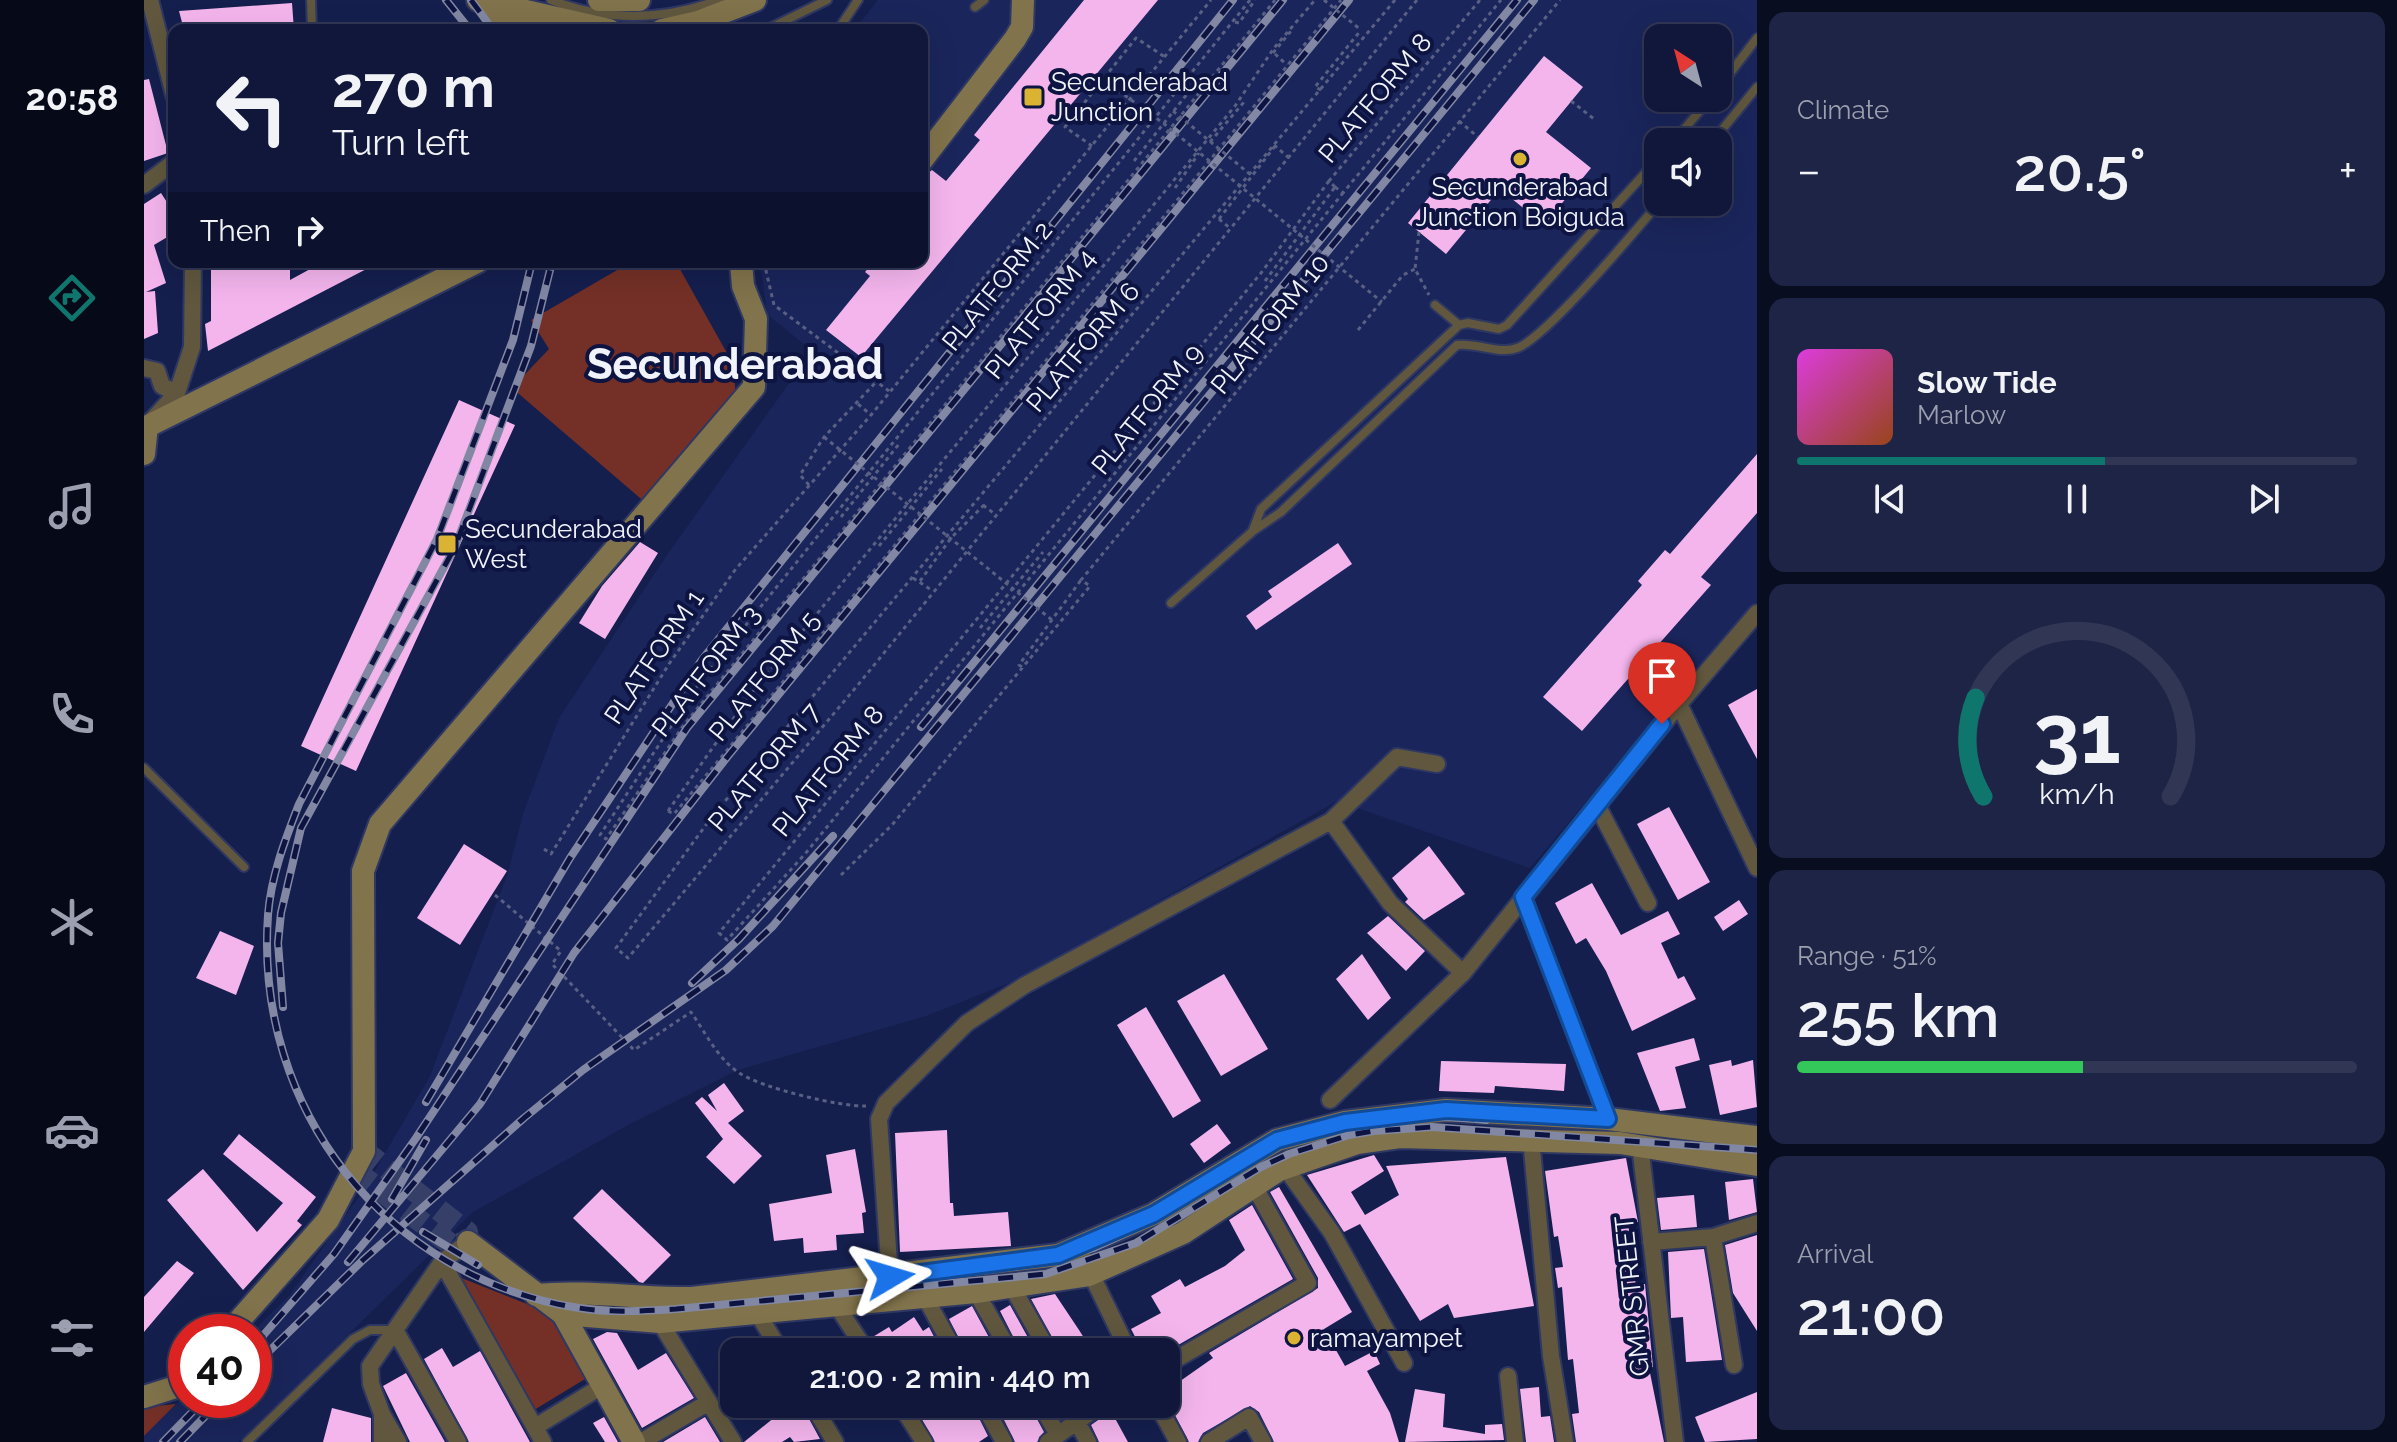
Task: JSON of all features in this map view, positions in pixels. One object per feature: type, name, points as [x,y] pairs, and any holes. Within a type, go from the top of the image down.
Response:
[{"type":"street","points":[[150,0],[168,71]]},
{"type":"street","points":[[478,0],[516,24]]},
{"type":"street","points":[[478,0],[583,24]]},
{"type":"street","points":[[599,0],[639,0]]},
{"type":"street","points":[[689,24],[755,0]]},
{"type":"street","points":[[928,152],[1015,39],[1022,27],[1023,0]]},
{"type":"street","points":[[144,185],[168,167]]},
{"type":"street","points":[[144,454],[146,427],[177,393],[192,347],[193,268]]},
{"type":"street","points":[[146,427],[461,268]]},
{"type":"street","points":[[245,1314],[328,1220],[364,1151],[363,871],[380,824],[754,387],[756,319],[743,286],[742,268]]},
{"type":"street","points":[[144,368],[157,371],[162,386],[177,393]]},
{"type":"street","points":[[1330,1100],[1463,973],[1679,704],[1757,613]]},
{"type":"street","points":[[1679,704],[1757,868]]},
{"type":"street","points":[[895,1300],[890,1277],[879,1119],[886,1103],[967,1023],[1025,985],[1331,821],[1397,757],[1437,764]]},
{"type":"street","points":[[1597,805],[1648,903]]},
{"type":"street","points":[[1331,821],[1390,903],[1463,973]]},
{"type":"street","points":[[1523,897],[1608,1119]]},
{"type":"street","points":[[536,1295],[574,1292],[692,1298],[1058,1255],[1154,1214],[1277,1140],[1350,1121],[1446,1110],[1608,1119],[1757,1137]]},
{"type":"street","points":[[1350,1121],[1357,1143]]},
{"type":"street","points":[[563,1314],[603,1320],[660,1322],[976,1292],[1089,1275],[1183,1233],[1253,1184],[1282,1168],[1357,1143],[1400,1137],[1531,1138],[1640,1145],[1757,1165]]},
{"type":"street","points":[[1531,1138],[1551,1356],[1565,1442]]},
{"type":"street","name":"GMR STREET","points":[[1640,1145],[1675,1442]]},
{"type":"street","points":[[1265,1147],[1332,1233],[1404,1363]]},
{"type":"street","points":[[1180,1357],[1308,1283],[1253,1184]]},
{"type":"street","points":[[1651,1242],[1713,1237],[1757,1223]]},
{"type":"street","points":[[1713,1237],[1734,1365]]},
{"type":"street","points":[[398,1442],[382,1414],[371,1384],[370,1366],[442,1262],[468,1242],[563,1314],[634,1442]]},
{"type":"street","points":[[1078,1247],[1122,1338]]},
{"type":"street","points":[[442,1262],[539,1434],[602,1386]]},
{"type":"street","points":[[830,1283],[837,1306],[858,1338]]},
{"type":"street","points":[[1012,1287],[1041,1338]]},
{"type":"street","points":[[976,1292],[1002,1338]]},
{"type":"street","points":[[925,1297],[947,1338]]},
{"type":"street","points":[[653,1298],[660,1322],[733,1442]]},
{"type":"street","points":[[758,1314],[773,1338]]},
{"type":"street","points":[[395,1330],[458,1442]]},
{"type":"street","points":[[1508,1376],[1515,1442]]},
{"type":"street","points":[[144,1397],[168,1389]]},
{"type":"street","points":[[641,1442],[709,1402]]},
{"type":"street","points":[[382,1414],[382,1442]]},
{"type":"street","points":[[1209,1442],[1249,1417],[1263,1442]]},
{"type":"street","points":[[820,1418],[835,1442]]},
{"type":"street","points":[[909,1418],[924,1442]]},
{"type":"street","points":[[991,1418],[1004,1442]]},
{"type":"street","points":[[1045,1418],[1052,1438],[1074,1418]]},
{"type":"street","points":[[1081,1418],[1088,1442]]},
{"type":"street","points":[[1165,1418],[1178,1442]]},
{"type":"lane","points":[[311,0],[312,24]]},
{"type":"lane","points":[[551,0],[583,12],[625,17],[664,16],[719,0]]},
{"type":"lane","points":[[778,24],[827,0]]},
{"type":"lane","points":[[843,24],[858,0]]},
{"type":"lane","points":[[975,7],[984,0]]},
{"type":"lane","points":[[838,24],[851,13]]},
{"type":"lane","points":[[1732,71],[1757,38]]},
{"type":"lane","points":[[1723,128],[1757,87]]},
{"type":"lane","points":[[1685,128],[1699,112]]},
{"type":"lane","points":[[1253,531],[1261,509],[1459,325],[1468,323],[1499,329],[1507,325],[1644,174]]},
{"type":"lane","points":[[1171,603],[1253,531],[1281,512],[1457,345],[1469,343],[1503,351],[1533,341],[1647,216]]},
{"type":"lane","points":[[1435,305],[1459,325]]},
{"type":"lane","points":[[144,768],[244,867]]},
{"type":"lane","points":[[247,1442],[353,1339],[370,1330],[395,1330]]},
{"type":"path","name":"PLATFORM 1","points":[[544,849],[551,854],[669,664],[735,570],[891,392],[1211,0]]},
{"type":"path","points":[[1249,32],[1234,21],[1253,0]]},
{"type":"path","name":"PLATFORM 2","points":[[600,835],[700,682],[1253,0]]},
{"type":"path","name":"PLATFORM 3","points":[[600,835],[606,839],[683,726],[1275,0]]},
{"type":"path","name":"PLATFORM 4","points":[[1272,53],[1315,0]]},
{"type":"path","name":"PLATFORM 4","points":[[668,811],[750,695],[878,544],[1235,106],[1315,0]]},
{"type":"path","name":"PLATFORM 6","points":[[1321,90],[1315,87],[1361,30],[1324,0]]},
{"type":"path","name":"PLATFORM 5","points":[[668,811],[674,814],[1341,0]]},
{"type":"path","name":"PLATFORM 6","points":[[621,951],[616,948],[680,858],[1395,0]]},
{"type":"path","name":"PLATFORM 7","points":[[621,951],[628,958],[996,515],[1417,0]]},
{"type":"path","name":"PLATFORM 8","points":[[727,940],[719,933],[1258,276],[1329,181],[1480,0]]},
{"type":"path","name":"PLATFORM 9","points":[[727,940],[805,854],[987,634],[1501,0]]},
{"type":"path","name":"PLATFORM 10","points":[[841,875],[892,825],[1090,586],[1081,580],[1311,306],[1560,0]]},
{"type":"path","points":[[1092,146],[1065,127],[1105,81],[1136,38],[1165,57]]},
{"type":"path","points":[[1272,53],[1288,66]]},
{"type":"path","points":[[1194,73],[1199,79],[1208,80]]},
{"type":"path","points":[[1134,161],[1199,79]]},
{"type":"path","points":[[1105,81],[1163,123],[1382,302]]},
{"type":"path","points":[[1571,101],[1594,119]]},
{"type":"path","points":[[1210,142],[1244,102],[1252,110]]},
{"type":"path","name":"PLATFORM 4","points":[[1235,106],[1244,102]]},
{"type":"path","points":[[1173,111],[1251,175]]},
{"type":"path","points":[[1459,121],[1478,137]]},
{"type":"path","points":[[1231,229],[1216,218],[1274,144],[1289,158]]},
{"type":"path","points":[[1175,188],[1199,153]]},
{"type":"path","points":[[1126,157],[1134,161],[1138,168]]},
{"type":"path","name":"PLATFORM 8","points":[[1329,181],[1335,187]]},
{"type":"path","points":[[1169,184],[1181,196]]},
{"type":"path","points":[[1265,281],[1335,187],[1343,193]]},
{"type":"path","points":[[1419,232],[1415,269],[1435,305]]},
{"type":"path","points":[[765,268],[774,305],[891,392]]},
{"type":"path","points":[[1358,330],[1403,275],[1415,269]]},
{"type":"path","points":[[1258,276],[1271,284]]},
{"type":"path","points":[[810,486],[800,475],[824,437],[877,381]]},
{"type":"path","points":[[858,404],[871,415]]},
{"type":"path","points":[[824,437],[1052,620]]},
{"type":"path","points":[[897,437],[899,444]]},
{"type":"path","points":[[899,444],[908,448]]},
{"type":"path","points":[[841,517],[899,444]]},
{"type":"path","points":[[886,554],[878,544],[940,468],[951,475]]},
{"type":"path","points":[[980,500],[996,515]]},
{"type":"path","points":[[920,581],[951,538],[984,505]]},
{"type":"path","points":[[835,514],[845,524]]},
{"type":"path","points":[[1035,545],[1050,557]]},
{"type":"path","points":[[980,628],[1011,586],[1043,552]]},
{"type":"path","points":[[912,578],[933,591]]},
{"type":"path","points":[[1021,666],[1081,580]]},
{"type":"path","points":[[973,623],[987,634]]},
{"type":"path","points":[[495,895],[561,951],[552,964],[634,1050],[691,1012],[723,1057],[741,1075],[836,1104],[854,1107],[886,1103]]},
{"type":"shaded area","points":[[878,0],[1757,0],[1757,601],[1530,868],[1337,801],[1021,978],[926,1016],[738,1070],[630,1124],[473,1212],[272,1410],[270,1314],[289,1296],[365,1188],[430,1076],[508,873],[523,814],[559,718],[667,555],[812,351],[767,314],[761,268],[928,268],[928,24],[859,24]]},
{"type":"shaded area","points":[[621,268],[679,268],[733,364],[736,397],[647,504],[512,388],[549,349],[531,320]]},
{"type":"shaded area","points":[[454,1275],[555,1315],[590,1376],[529,1413]]},
{"type":"shaded area","points":[[168,1405],[168,1412],[144,1436],[144,1407]]},
{"type":"shaded area","points":[[168,1413],[168,1418],[263,1418],[239,1442],[144,1442],[144,1436]]},
{"type":"building","name":"Secunderabad Junction","points":[[1084,0],[1158,0],[861,357],[826,330],[870,276],[865,272],[868,268],[928,268],[928,173],[932,170],[946,181],[980,140],[974,135]]},
{"type":"building","points":[[292,3],[294,24],[182,24],[179,11]]},
{"type":"building","name":"Secunderabad Junction Boiguda","points":[[1544,56],[1583,87],[1546,132],[1591,168],[1544,225],[1500,189],[1446,254],[1408,223]]},
{"type":"building","points":[[149,79],[168,153],[144,161],[144,80]]},
{"type":"building","points":[[161,193],[168,204],[168,237],[154,245],[166,283],[146,292],[155,291],[158,333],[144,339],[144,204]]},
{"type":"building","points":[[211,268],[290,268],[290,280],[312,268],[368,268],[208,351],[205,324],[211,321]]},
{"type":"building","points":[[459,400],[515,425],[356,771],[301,746]]},
{"type":"building","points":[[1757,454],[1757,513],[1701,577],[1711,585],[1582,731],[1543,697],[1642,585],[1638,581],[1665,550],[1670,554]]},
{"type":"building","points":[[640,542],[658,553],[605,639],[579,623],[602,586]]},
{"type":"building","points":[[1338,543],[1352,564],[1256,630],[1246,616],[1272,597],[1268,591]]},
{"type":"building","points":[[1757,689],[1757,759],[1728,705]]},
{"type":"building","points":[[1669,807],[1710,882],[1678,900],[1637,824]]},
{"type":"building","points":[[464,844],[507,871],[460,945],[417,918]]},
{"type":"building","points":[[1429,846],[1465,894],[1424,920],[1405,902],[1408,899],[1392,878]]},
{"type":"building","points":[[1592,883],[1621,935],[1668,911],[1680,934],[1661,943],[1678,979],[1684,976],[1696,999],[1632,1031],[1606,971],[1586,938],[1576,944],[1555,903]]},
{"type":"building","points":[[1739,900],[1748,914],[1723,931],[1714,917]]},
{"type":"building","points":[[1388,916],[1425,951],[1406,971],[1367,933]]},
{"type":"building","points":[[220,931],[254,946],[236,995],[196,978]]},
{"type":"building","points":[[1362,954],[1391,998],[1368,1020],[1336,979]]},
{"type":"building","points":[[1224,974],[1268,1049],[1221,1076],[1177,1001]]},
{"type":"building","points":[[1146,1007],[1201,1101],[1173,1118],[1117,1025]]},
{"type":"building","points":[[1694,1038],[1700,1060],[1675,1067],[1686,1108],[1660,1111],[1637,1053]]},
{"type":"building","points":[[1731,1060],[1732,1066],[1753,1060],[1757,1107],[1720,1115],[1709,1065]]},
{"type":"building","points":[[1441,1061],[1566,1064],[1564,1091],[1495,1086],[1494,1093],[1439,1091]]},
{"type":"building","points":[[724,1083],[744,1111],[728,1123],[762,1156],[734,1184],[706,1157],[723,1139],[695,1103],[702,1097],[717,1111],[708,1095]]},
{"type":"building","points":[[1217,1124],[1231,1143],[1204,1163],[1190,1144]]},
{"type":"building","points":[[947,1130],[950,1203],[953,1203],[954,1216],[1008,1212],[1011,1246],[900,1252],[895,1133]]},
{"type":"building","points":[[239,1134],[316,1197],[297,1221],[302,1225],[243,1290],[167,1200],[203,1169],[257,1232],[283,1203],[223,1154]]},
{"type":"building","points":[[855,1149],[866,1212],[862,1213],[864,1233],[836,1235],[837,1250],[804,1253],[803,1238],[774,1241],[769,1204],[832,1193],[826,1155]]},
{"type":"building","points":[[1374,1155],[1384,1171],[1351,1192],[1365,1215],[1399,1195],[1386,1166],[1506,1157],[1534,1306],[1454,1318],[1448,1304],[1420,1321],[1360,1224],[1344,1232],[1307,1175]]},
{"type":"building","points":[[1626,1158],[1638,1222],[1628,1223],[1636,1286],[1645,1284],[1653,1367],[1649,1368],[1664,1442],[1576,1442],[1572,1414],[1579,1413],[1573,1359],[1568,1360],[1562,1287],[1558,1288],[1555,1268],[1563,1267],[1558,1236],[1554,1237],[1545,1171]]},
{"type":"building","points":[[1753,1179],[1757,1212],[1729,1220],[1725,1182]]},
{"type":"building","points":[[1279,1187],[1352,1312],[1324,1329],[1345,1366],[1374,1351],[1380,1364],[1367,1371],[1390,1413],[1399,1442],[1274,1442],[1259,1412],[1250,1406],[1203,1433],[1198,1442],[1189,1442],[1176,1418],[1180,1418],[1180,1381],[1213,1358],[1209,1353],[1318,1288],[1318,1278],[1270,1192]]},
{"type":"building","points":[[602,1189],[671,1255],[643,1283],[573,1218]]},
{"type":"building","points":[[1694,1195],[1697,1227],[1661,1230],[1657,1198]]},
{"type":"building","points":[[1252,1205],[1293,1279],[1180,1344],[1180,1338],[1136,1338],[1131,1329],[1161,1313],[1151,1296],[1180,1279],[1185,1287],[1225,1266],[1245,1250],[1229,1220]]},
{"type":"building","points":[[1757,1235],[1757,1331],[1733,1293],[1725,1245]]},
{"type":"building","points":[[1704,1249],[1722,1360],[1686,1362],[1683,1317],[1671,1318],[1668,1252]]},
{"type":"building","points":[[177,1261],[194,1273],[144,1332],[144,1297]]},
{"type":"building","points":[[1055,1294],[1084,1338],[1052,1338],[1031,1299]]},
{"type":"building","points":[[1010,1305],[1028,1338],[1014,1338],[1000,1311]]},
{"type":"building","points":[[972,1306],[989,1338],[959,1338],[949,1319]]},
{"type":"building","points":[[914,1317],[923,1331],[929,1327],[935,1338],[871,1338],[889,1327],[892,1332]]},
{"type":"building","points":[[607,1332],[617,1333],[638,1370],[666,1353],[694,1398],[642,1428],[593,1339]]},
{"type":"building","points":[[442,1348],[453,1367],[480,1351],[530,1442],[469,1442],[424,1359]]},
{"type":"building","points":[[406,1373],[445,1442],[410,1442],[383,1386]]},
{"type":"building","points":[[1539,1387],[1541,1417],[1550,1416],[1554,1442],[1526,1442],[1520,1389]]},
{"type":"building","points":[[1415,1389],[1445,1394],[1443,1427],[1485,1434],[1485,1425],[1502,1424],[1504,1440],[1405,1442]]},
{"type":"building","points":[[1757,1392],[1757,1439],[1705,1442],[1695,1417]]},
{"type":"building","points":[[332,1408],[371,1418],[371,1442],[323,1442]]},
{"type":"building","points":[[604,1417],[618,1442],[605,1442],[593,1423]]},
{"type":"building","points":[[705,1417],[720,1442],[663,1442]]},
{"type":"building","points":[[774,1418],[809,1418],[820,1439],[794,1442],[790,1437],[782,1442],[744,1442]]},
{"type":"building","points":[[921,1418],[979,1418],[988,1436],[979,1442],[935,1442]]},
{"type":"building","points":[[1003,1418],[1036,1418],[1044,1432],[1037,1442],[1015,1442]]},
{"type":"building","points":[[1101,1418],[1115,1418],[1128,1442],[1099,1442],[1091,1425]]},
{"type":"tunnel","points":[[354,1170],[454,1247],[468,1242],[467,1232],[364,1151]]},
{"type":"railway","points":[[446,0],[465,24]]},
{"type":"railway","points":[[471,0],[489,24]]},
{"type":"railway","points":[[426,1102],[570,858],[701,661],[1233,0]]},
{"type":"railway","points":[[272,1325],[334,1254],[416,1138],[687,728],[1283,0]]},
{"type":"railway","points":[[348,1262],[480,1104],[574,953],[728,756],[1349,0]]},
{"type":"railway","points":[[921,727],[1517,0]]},
{"type":"railway","points":[[272,1348],[363,1260],[524,1118],[583,1070],[726,970],[773,926],[1534,0]]},
{"type":"railway","points":[[531,268],[513,340],[437,539],[299,804],[272,886],[268,915],[269,986],[284,1054],[309,1117],[346,1173],[392,1222],[447,1261],[510,1290],[579,1308],[615,1311],[676,1309],[1046,1274],[1136,1243],[1261,1167],[1289,1154],[1349,1135],[1374,1131],[1432,1127],[1757,1150]]},
{"type":"railway","points":[[283,1007],[278,943],[281,913],[301,828],[455,547],[531,346],[550,268]]},
{"type":"railway","points":[[692,983],[739,939],[833,836]]},
{"type":"railway","points":[[1257,1157],[1311,1133],[1368,1120],[1427,1117],[1486,1120]]},
{"type":"railway","points":[[392,1199],[426,1140]]},
{"type":"railway","points":[[1015,1267],[1093,1248],[1154,1220]]},
{"type":"railway","points":[[423,1232],[478,1265]]},
{"type":"railway","points":[[163,1442],[186,1418]]},
{"type":"railway","points":[[180,1442],[203,1418]]},
{"type":"place","name":"Secunderabad Junction","points":[[1033,97]]},
{"type":"place","name":"Secunderabad Junction Boiguda","points":[[1520,159]]},
{"type":"place","name":"Secunderabad West","points":[[447,544]]},
{"type":"place","name":"ramayampet","points":[[1294,1338]]},
{"type":"district","name":"Secunderabad","points":[[735,364]]},
{"type":"route","points":[[890,1277],[1058,1255],[1154,1214],[1277,1140],[1345,1122],[1446,1110],[1608,1119],[1523,897],[1662,724]]}]
